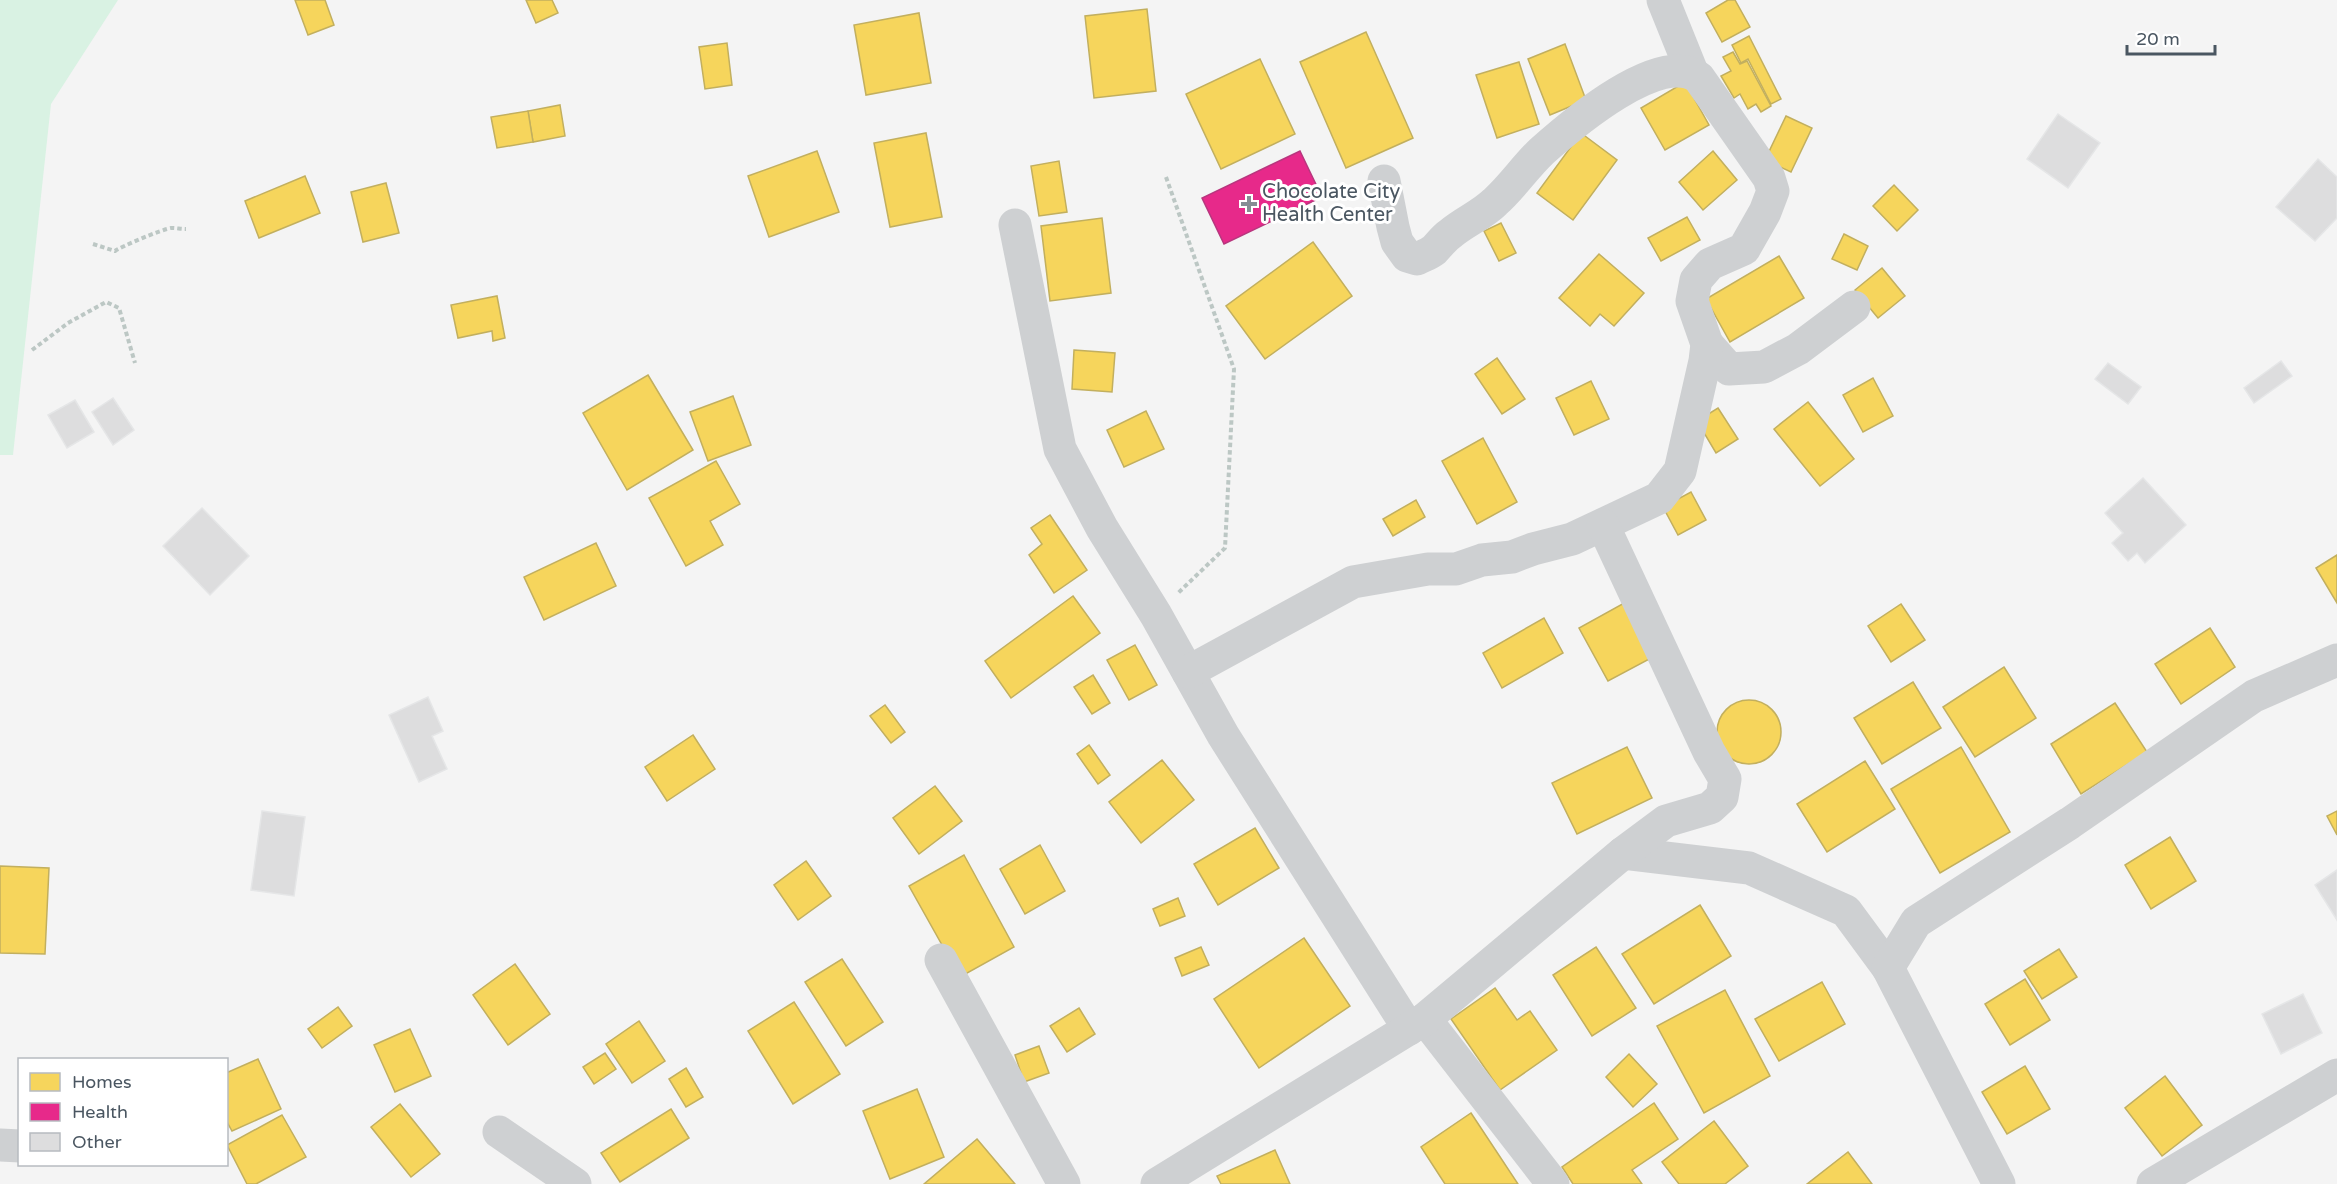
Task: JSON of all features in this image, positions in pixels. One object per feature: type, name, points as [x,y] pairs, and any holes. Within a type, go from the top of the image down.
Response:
[{"type":"street","points":[[1663,0],[1692,72],[1699,78],[1769,178],[1773,191],[1765,212],[1744,249],[1710,264],[1696,280],[1692,301],[1707,344],[1729,369],[1764,366],[1798,349],[1854,307]]},
{"type":"street","points":[[1384,181],[1397,242],[1407,256],[1418,259],[1433,251],[1449,234],[1495,203],[1541,152],[1594,109],[1662,71],[1692,72]]},
{"type":"street","points":[[1015,225],[1060,449],[1102,528],[1156,615],[1223,735],[1417,1024],[1554,1184]]},
{"type":"street","points":[[1188,672],[1353,582],[1428,569],[1456,569],[1482,560],[1512,556],[1572,539],[1659,498],[1680,471],[1707,344]]},
{"type":"street","points":[[1157,1184],[1417,1024],[1623,853],[1666,821],[1710,808],[1722,798],[1725,779],[1709,752],[1604,525]]},
{"type":"street","points":[[1888,968],[1916,922],[2070,824],[2254,696],[2337,660]]},
{"type":"street","points":[[1623,853],[1749,868],[1846,911],[1888,968],[1999,1184]]},
{"type":"street","points":[[941,960],[1064,1184]]},
{"type":"street","points":[[2153,1184],[2337,1075]]},
{"type":"street","points":[[499,1132],[575,1184]]},
{"type":"street","points":[[0,1144],[18,1146]]},
{"type":"path","points":[[1156,615],[1225,548],[1234,369],[1166,177]]},
{"type":"path","points":[[93,244],[115,251],[126,243],[144,239],[168,228],[186,230]]},
{"type":"path","points":[[32,350],[68,323],[106,302],[119,309],[135,363]]},
{"type":"green space","points":[[0,0],[118,0],[51,104],[13,455],[0,455]]},
{"type":"building: Homes","points":[[295,0],[325,0],[334,25],[308,35]]},
{"type":"building: Homes","points":[[526,0],[552,0],[558,13],[536,23]]},
{"type":"building: Homes","points":[[1728,0],[1735,0],[1750,27],[1722,42],[1706,13]]},
{"type":"building: Homes","points":[[1147,9],[1156,91],[1094,98],[1085,16]]},
{"type":"building: Homes","points":[[919,13],[931,83],[866,95],[854,25]]},
{"type":"building: Homes","points":[[1366,32],[1413,138],[1346,168],[1300,62]]},
{"type":"building: Homes","points":[[1749,36],[1781,99],[1771,104],[1748,59],[1741,63],[1732,45]]},
{"type":"building: Homes","points":[[727,43],[732,85],[705,89],[699,47]]},
{"type":"building: Homes","points":[[1565,44],[1586,100],[1550,115],[1528,59]]},
{"type":"building: Homes","points":[[1733,52],[1740,64],[1747,61],[1771,106],[1761,112],[1756,104],[1748,109],[1740,94],[1734,98],[1721,76],[1731,71],[1723,57]]},
{"type":"building: Homes","points":[[1260,59],[1295,134],[1221,169],[1186,94]]},
{"type":"building: Homes","points":[[1519,62],[1539,124],[1497,138],[1476,75]]},
{"type":"building: Homes","points":[[1685,82],[1709,125],[1665,150],[1641,108]]},
{"type":"building: Homes","points":[[560,105],[565,136],[533,142],[528,111]]},
{"type":"building: Homes","points":[[528,111],[533,142],[497,148],[491,117]]},
{"type":"building: Homes","points":[[1786,116],[1812,128],[1791,172],[1765,160]]},
{"type":"building: Homes","points":[[926,133],[942,217],[890,227],[874,143]]},
{"type":"building: Homes","points":[[1581,133],[1617,160],[1573,220],[1537,193]]},
{"type":"building: Homes","points":[[817,151],[839,212],[769,237],[748,176]]},
{"type":"building: Homes","points":[[1713,151],[1737,180],[1703,210],[1679,182]]},
{"type":"building: Homes","points":[[1059,161],[1067,212],[1039,216],[1031,166]]},
{"type":"building: Homes","points":[[305,176],[320,213],[259,238],[245,201]]},
{"type":"building: Homes","points":[[386,183],[399,233],[363,242],[351,192]]},
{"type":"building: Homes","points":[[1894,185],[1918,210],[1897,231],[1873,206]]},
{"type":"building: Homes","points":[[1687,217],[1700,240],[1661,261],[1648,238]]},
{"type":"building: Homes","points":[[1102,218],[1111,293],[1050,301],[1041,226]]},
{"type":"building: Homes","points":[[1501,223],[1516,253],[1499,261],[1484,231]]},
{"type":"building: Homes","points":[[1844,234],[1868,246],[1857,270],[1832,259]]},
{"type":"building: Homes","points":[[1313,242],[1352,296],[1265,359],[1226,306]]},
{"type":"building: Homes","points":[[1599,254],[1644,293],[1614,326],[1600,314],[1590,326],[1559,298]]},
{"type":"building: Homes","points":[[1779,256],[1804,298],[1730,342],[1706,299]]},
{"type":"building: Homes","points":[[1882,268],[1905,296],[1878,318],[1855,290]]},
{"type":"building: Homes","points":[[497,296],[505,338],[493,341],[492,331],[458,338],[451,305]]},
{"type":"building: Homes","points":[[1074,350],[1115,353],[1112,392],[1072,389]]},
{"type":"building: Homes","points":[[1497,358],[1525,399],[1502,414],[1475,374]]},
{"type":"building: Homes","points":[[648,375],[693,450],[627,490],[583,413]]},
{"type":"building: Homes","points":[[1873,378],[1893,416],[1863,432],[1843,395]]},
{"type":"building: Homes","points":[[1591,381],[1609,419],[1574,435],[1556,398]]},
{"type":"building: Homes","points":[[733,396],[751,445],[708,461],[690,412]]},
{"type":"building: Homes","points":[[1808,402],[1854,459],[1820,486],[1774,429]]},
{"type":"building: Homes","points":[[1718,408],[1738,439],[1716,453],[1697,421]]},
{"type":"building: Homes","points":[[1146,411],[1164,449],[1124,467],[1107,430]]},
{"type":"building: Homes","points":[[1483,438],[1517,502],[1477,524],[1442,461]]},
{"type":"building: Homes","points":[[716,461],[740,504],[710,521],[723,545],[686,566],[649,498]]},
{"type":"building: Homes","points":[[1691,492],[1706,520],[1678,535],[1663,507]]},
{"type":"building: Homes","points":[[1416,500],[1425,517],[1393,536],[1383,519]]},
{"type":"building: Homes","points":[[1050,515],[1087,570],[1054,593],[1029,555],[1042,544],[1031,528]]},
{"type":"building: Homes","points":[[596,543],[616,586],[544,620],[524,577]]},
{"type":"building: Homes","points":[[2337,555],[2337,603],[2316,568]]},
{"type":"building: Homes","points":[[1073,596],[1100,633],[1011,698],[985,661]]},
{"type":"building: Homes","points":[[1626,602],[1655,656],[1608,681],[1579,628]]},
{"type":"building: Homes","points":[[1901,604],[1925,640],[1891,662],[1868,626]]},
{"type":"building: Homes","points":[[1544,618],[1563,653],[1502,688],[1483,653]]},
{"type":"building: Homes","points":[[2210,628],[2235,667],[2181,704],[2155,664]]},
{"type":"building: Homes","points":[[1135,645],[1157,685],[1129,700],[1107,660]]},
{"type":"building: Homes","points":[[2004,667],[2036,718],[1975,757],[1943,707]]},
{"type":"building: Homes","points":[[1093,675],[1110,703],[1092,714],[1074,687]]},
{"type":"building: Homes","points":[[1913,682],[1941,728],[1882,764],[1854,718]]},
{"type":"building: Homes","points":[[1743,700],[1755,700],[1772,709],[1779,720],[1781,732],[1779,744],[1772,755],[1755,764],[1743,764],[1731,759],[1722,750],[1717,738],[1717,726],[1722,714],[1731,705]]},
{"type":"building: Homes","points":[[2115,703],[2147,752],[2081,794],[2051,744]]},
{"type":"building: Homes","points":[[885,705],[905,732],[891,743],[870,716]]},
{"type":"building: Homes","points":[[693,735],[715,769],[667,801],[645,767]]},
{"type":"building: Homes","points":[[1089,745],[1110,775],[1098,784],[1077,754]]},
{"type":"building: Homes","points":[[1627,747],[1652,798],[1577,834],[1552,783]]},
{"type":"building: Homes","points":[[1961,747],[2010,832],[1940,873],[1891,789]]},
{"type":"building: Homes","points":[[1162,760],[1194,800],[1141,843],[1109,802]]},
{"type":"building: Homes","points":[[1865,761],[1895,809],[1827,852],[1797,804]]},
{"type":"building: Homes","points":[[935,786],[962,821],[919,854],[893,818]]},
{"type":"building: Homes","points":[[2337,811],[2337,835],[2327,816]]},
{"type":"building: Homes","points":[[1255,828],[1279,868],[1218,905],[1194,864]]},
{"type":"building: Homes","points":[[2170,837],[2196,881],[2151,909],[2125,865]]},
{"type":"building: Homes","points":[[1040,845],[1065,891],[1025,914],[1000,869]]},
{"type":"building: Homes","points":[[964,855],[1014,947],[960,977],[909,886]]},
{"type":"building: Homes","points":[[806,861],[831,896],[798,920],[774,885]]},
{"type":"building: Homes","points":[[0,866],[49,868],[45,954],[0,953]]},
{"type":"building: Homes","points":[[1178,898],[1185,916],[1160,926],[1153,909]]},
{"type":"building: Homes","points":[[1700,905],[1731,956],[1654,1004],[1622,954]]},
{"type":"building: Homes","points":[[1304,938],[1350,1006],[1259,1068],[1214,999]]},
{"type":"building: Homes","points":[[1201,947],[1209,965],[1182,976],[1175,958]]},
{"type":"building: Homes","points":[[1596,947],[1636,1008],[1592,1036],[1553,975]]},
{"type":"building: Homes","points":[[2059,949],[2077,977],[2042,999],[2024,971]]},
{"type":"building: Homes","points":[[842,959],[883,1022],[846,1046],[805,982]]},
{"type":"building: Homes","points":[[515,964],[550,1014],[508,1045],[473,995]]},
{"type":"building: Homes","points":[[2025,979],[2050,1020],[2010,1045],[1985,1004]]},
{"type":"building: Homes","points":[[1822,982],[1845,1024],[1779,1061],[1755,1019]]},
{"type":"building: Homes","points":[[1495,988],[1517,1020],[1530,1011],[1557,1050],[1500,1090],[1451,1019]]},
{"type":"building: Homes","points":[[1725,990],[1770,1076],[1704,1113],[1657,1026]]},
{"type":"building: Homes","points":[[794,1002],[840,1074],[793,1104],[748,1031]]},
{"type":"building: Homes","points":[[338,1007],[352,1026],[322,1048],[308,1029]]},
{"type":"building: Homes","points":[[1079,1008],[1095,1034],[1067,1052],[1050,1026]]},
{"type":"building: Homes","points":[[639,1021],[665,1061],[632,1083],[606,1044]]},
{"type":"building: Homes","points":[[410,1029],[431,1076],[395,1092],[374,1045]]},
{"type":"building: Homes","points":[[1039,1046],[1049,1073],[1024,1082],[1015,1055]]},
{"type":"building: Homes","points":[[605,1053],[616,1069],[594,1084],[583,1067]]},
{"type":"building: Homes","points":[[1629,1054],[1657,1084],[1633,1107],[1606,1077]]},
{"type":"building: Homes","points":[[258,1059],[281,1109],[232,1131],[228,1124],[228,1072]]},
{"type":"building: Homes","points":[[2025,1066],[2050,1109],[2007,1134],[1982,1092]]},
{"type":"building: Homes","points":[[686,1068],[703,1097],[686,1107],[669,1079]]},
{"type":"building: Homes","points":[[2165,1076],[2202,1125],[2162,1156],[2125,1108]]},
{"type":"building: Homes","points":[[917,1089],[944,1157],[890,1179],[863,1111]]},
{"type":"building: Homes","points":[[1654,1103],[1678,1139],[1632,1170],[1642,1184],[1573,1184],[1562,1167]]},
{"type":"building: Homes","points":[[400,1104],[440,1154],[411,1177],[371,1127]]},
{"type":"building: Homes","points":[[671,1109],[689,1138],[620,1182],[601,1153]]},
{"type":"building: Homes","points":[[1471,1113],[1518,1184],[1445,1184],[1421,1147]]},
{"type":"building: Homes","points":[[282,1115],[306,1157],[256,1184],[247,1184],[228,1144]]},
{"type":"building: Homes","points":[[1714,1121],[1748,1166],[1725,1184],[1679,1184],[1662,1162]]},
{"type":"building: Homes","points":[[977,1139],[1015,1184],[924,1184]]},
{"type":"building: Homes","points":[[1275,1150],[1290,1184],[1221,1184],[1217,1176]]},
{"type":"building: Homes","points":[[1848,1152],[1872,1184],[1807,1184]]},
{"type":"building: Health","name":"Chocolate City Health Center","points":[[1300,151],[1322,197],[1224,244],[1202,198]]},
{"type":"building: Other","points":[[2058,114],[2100,143],[2068,188],[2027,159]]},
{"type":"building: Other","points":[[2318,159],[2337,177],[2337,218],[2315,241],[2276,207]]},
{"type":"building: Other","points":[[2281,361],[2292,376],[2254,403],[2244,388]]},
{"type":"building: Other","points":[[2108,363],[2141,387],[2128,404],[2095,379]]},
{"type":"building: Other","points":[[113,398],[134,430],[113,445],[92,412]]},
{"type":"building: Other","points":[[75,400],[94,432],[67,448],[48,415]]},
{"type":"building: Other","points":[[2143,478],[2186,525],[2145,563],[2137,553],[2128,561],[2112,543],[2123,533],[2105,513]]},
{"type":"building: Other","points":[[202,508],[249,556],[210,595],[163,546]]},
{"type":"building: Other","points":[[428,697],[443,731],[432,736],[447,769],[419,782],[389,715]]},
{"type":"building: Other","points":[[262,811],[305,817],[294,896],[251,890]]},
{"type":"building: Other","points":[[2337,870],[2337,920],[2315,885]]},
{"type":"building: Other","points":[[2303,994],[2322,1033],[2281,1054],[2262,1014]]},
{"type":"place","name":"Chocolate City Health Center","points":[[1249,204]]}]
